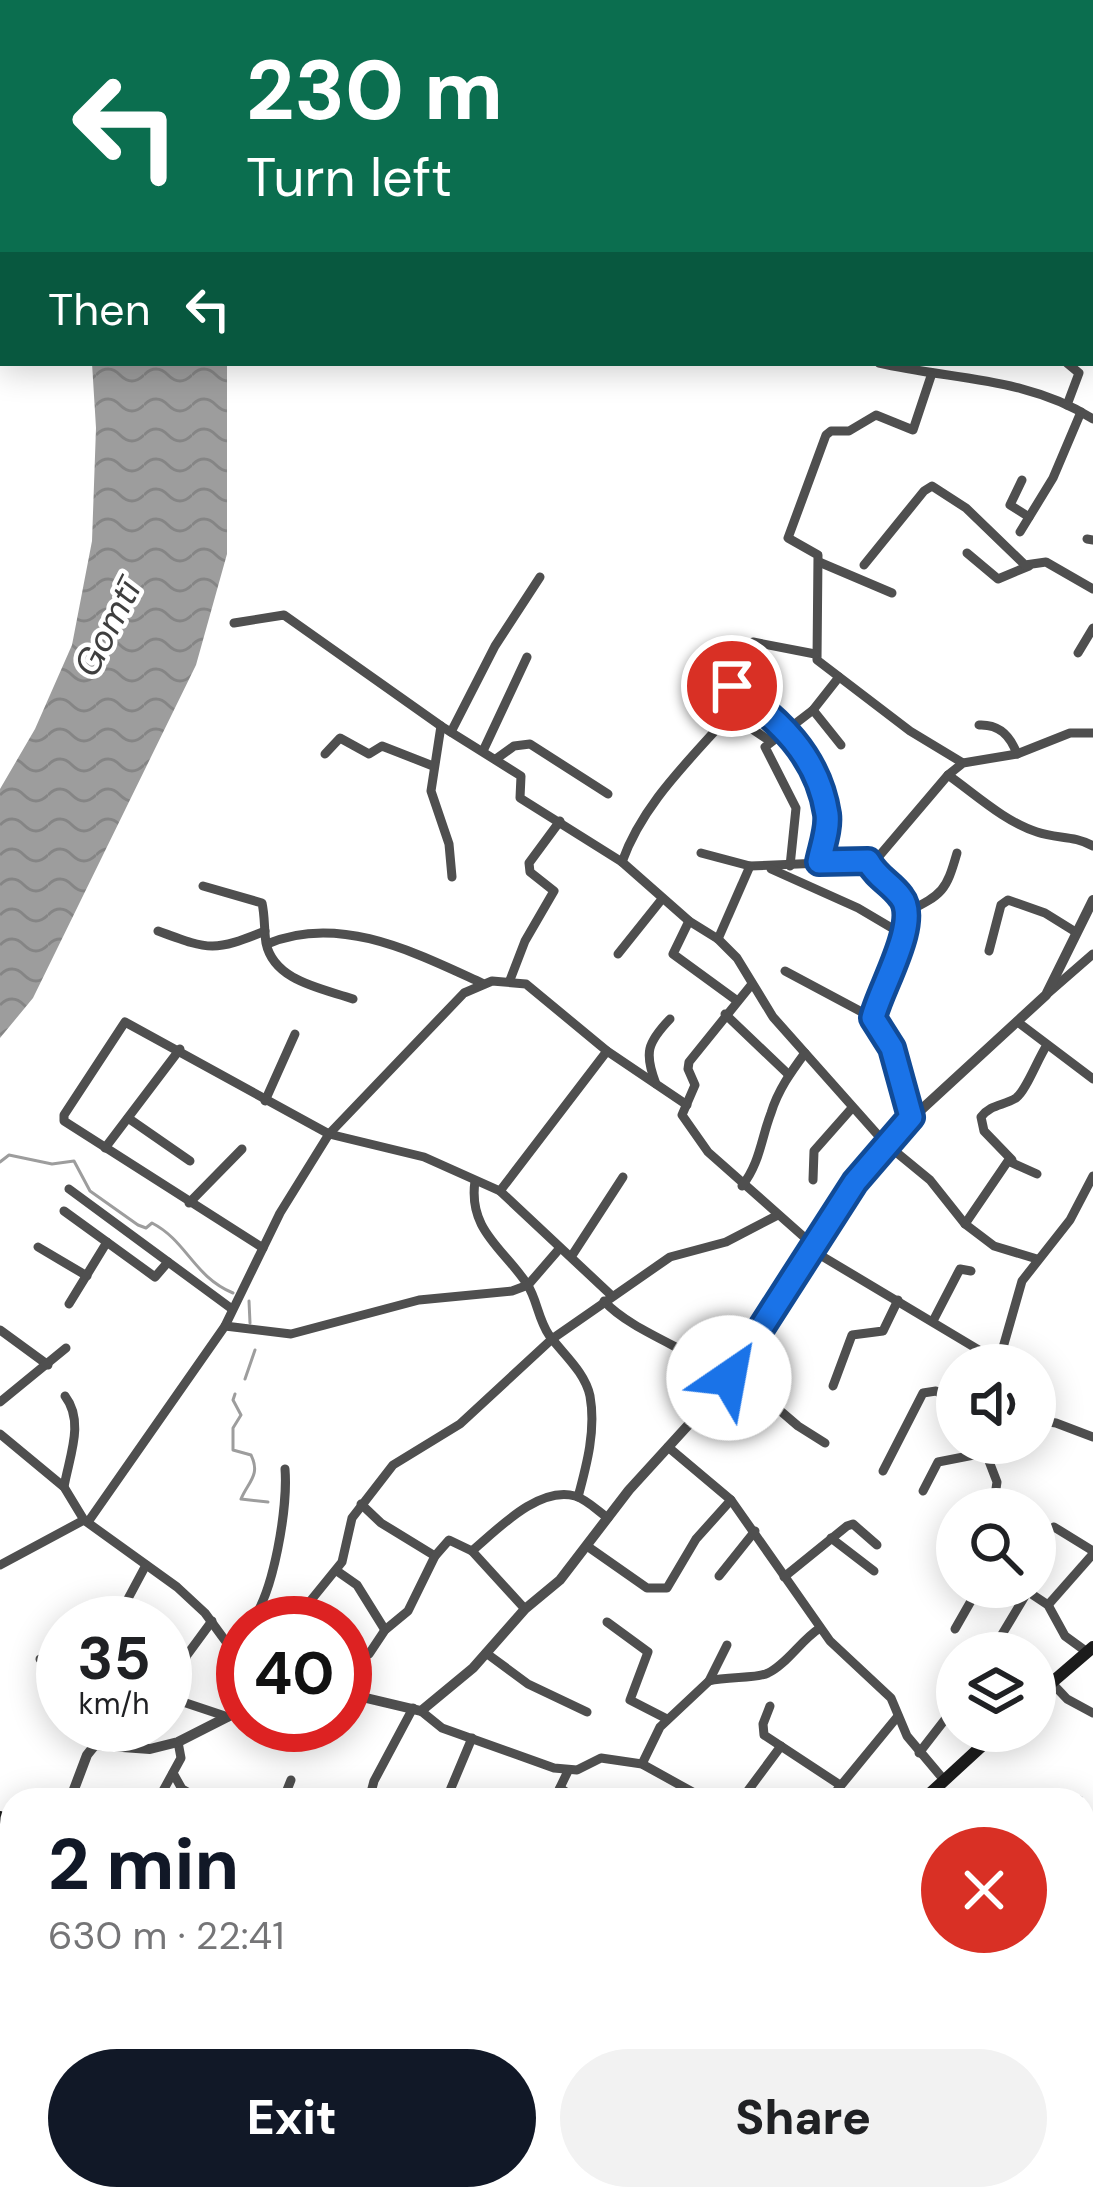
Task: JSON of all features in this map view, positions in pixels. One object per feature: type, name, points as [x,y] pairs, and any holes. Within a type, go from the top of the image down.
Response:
[{"type":"main road","points":[[1056,1678],[1090,1649]]},
{"type":"main road","points":[[936,1788],[975,1752]]},
{"type":"street","points":[[903,366],[994,380],[1093,419]]},
{"type":"street","points":[[1067,406],[1079,373],[1071,366]]},
{"type":"street","points":[[934,370],[913,430],[876,415],[849,431],[826,435],[788,538],[814,550],[819,562],[815,654],[821,664],[963,764]]},
{"type":"street","points":[[1020,532],[1053,478],[1081,412]]},
{"type":"street","points":[[1022,481],[1010,505],[1029,517]]},
{"type":"street","points":[[864,565],[932,486],[966,508],[1029,566]]},
{"type":"street","points":[[967,553],[998,579],[1046,562],[1093,589]]},
{"type":"street","points":[[819,562],[892,593]]},
{"type":"street","points":[[452,877],[448,844],[430,791],[434,766],[446,729],[540,578]]},
{"type":"street","points":[[234,623],[284,615],[523,779],[520,798],[622,862],[737,958],[773,1017],[852,1108],[922,1172],[965,1224],[994,1246],[1037,1259]]},
{"type":"street","points":[[1078,653],[1093,628]]},
{"type":"street","points":[[754,642],[815,654]]},
{"type":"street","points":[[483,751],[527,657]]},
{"type":"street","points":[[790,866],[796,808],[766,749],[770,741],[813,710],[839,677]]},
{"type":"street","points":[[732,686],[786,729],[814,772],[826,810],[819,862]]},
{"type":"street","points":[[710,701],[770,741]]},
{"type":"street","points":[[813,710],[841,745]]},
{"type":"street","points":[[622,862],[648,807],[730,713]]},
{"type":"street","points":[[979,724],[997,727],[1012,740],[1017,754]]},
{"type":"street","points":[[700,853],[750,866],[868,861],[880,855],[948,775],[963,764],[1017,754],[1070,733],[1093,733]]},
{"type":"street","points":[[325,754],[340,738],[369,754],[382,746],[434,766]]},
{"type":"street","points":[[496,759],[514,746],[530,744],[608,794]]},
{"type":"street","points":[[948,775],[1038,832],[1078,838],[1093,846]]},
{"type":"street","points":[[509,980],[554,891],[530,872],[529,863],[560,821]]},
{"type":"street","points":[[908,912],[947,888],[957,853]]},
{"type":"street","points":[[868,861],[878,878],[903,898],[908,912],[873,1018]]},
{"type":"street","points":[[718,939],[750,866]]},
{"type":"street","points":[[766,866],[902,934]]},
{"type":"street","points":[[203,886],[262,903],[273,961],[295,979],[353,999]]},
{"type":"street","points":[[618,954],[662,899]]},
{"type":"street","points":[[989,951],[1001,905],[1008,900],[1074,931]]},
{"type":"street","points":[[1046,995],[1093,900]]},
{"type":"street","points":[[689,921],[673,954],[736,1000]]},
{"type":"street","points":[[158,931],[208,948],[265,931]]},
{"type":"street","points":[[267,944],[294,934],[343,933],[428,958],[482,983]]},
{"type":"street","points":[[372,1788],[417,1710],[486,1654],[525,1609],[560,1580],[731,1374],[811,1247],[885,1143],[1093,954]]},
{"type":"street","points":[[785,971],[873,1018],[892,1048],[911,1117]]},
{"type":"street","points":[[0,1565],[86,1521],[225,1326],[295,1186],[329,1133],[464,993],[482,983],[509,980],[540,994],[607,1051],[687,1105]]},
{"type":"street","points":[[752,984],[689,1062],[695,1085],[682,1114],[692,1132],[742,1186],[811,1247],[969,1344]]},
{"type":"street","points":[[725,1014],[789,1075]]},
{"type":"street","points":[[656,1084],[647,1060],[648,1046],[670,1019]]},
{"type":"street","points":[[263,1248],[63,1118],[125,1022],[329,1133],[424,1157],[500,1191],[572,1257],[608,1298],[617,1316],[731,1374],[825,1443]]},
{"type":"street","points":[[1018,1023],[1093,1079]]},
{"type":"street","points":[[265,1101],[295,1034]]},
{"type":"street","points":[[1037,1174],[1012,1160],[984,1131],[981,1117],[986,1109],[1027,1088],[1030,1072],[1047,1045]]},
{"type":"street","points":[[105,1148],[180,1049]]},
{"type":"street","points":[[500,1191],[607,1051]]},
{"type":"street","points":[[742,1186],[758,1164],[772,1108],[805,1053]]},
{"type":"street","points":[[813,1180],[814,1151],[852,1108]]},
{"type":"street","points":[[128,1118],[190,1161]]},
{"type":"street","points":[[189,1203],[242,1149]]},
{"type":"street","points":[[965,1224],[1001,1167],[1012,1160]]},
{"type":"street","points":[[1004,1344],[1022,1281],[1070,1220],[1093,1176]]},
{"type":"street","points":[[572,1257],[623,1177]]},
{"type":"street","points":[[476,1180],[473,1207],[488,1237],[530,1289],[544,1327],[584,1378],[590,1397],[591,1440],[578,1497]]},
{"type":"street","points":[[70,1189],[232,1309]]},
{"type":"street","points":[[1081,1201],[1093,1208]]},
{"type":"street","points":[[64,1211],[155,1277],[168,1262]]},
{"type":"street","points":[[315,1596],[337,1571],[352,1518],[393,1465],[460,1424],[552,1339],[670,1256],[726,1242],[776,1216]]},
{"type":"street","points":[[70,1304],[107,1242]]},
{"type":"street","points":[[38,1247],[86,1276]]},
{"type":"street","points":[[225,1326],[291,1334],[394,1305],[530,1289],[560,1248]]},
{"type":"street","points":[[933,1321],[960,1269],[971,1271]]},
{"type":"street","points":[[833,1386],[849,1338],[884,1331],[898,1300]]},
{"type":"street","points":[[0,1330],[48,1365]]},
{"type":"street","points":[[0,1386],[4,1400],[66,1348]]},
{"type":"street","points":[[884,1471],[923,1393],[936,1391]]},
{"type":"street","points":[[64,1487],[76,1423],[65,1396]]},
{"type":"street","points":[[1056,1426],[1093,1437]]},
{"type":"street","points":[[0,1434],[64,1487],[86,1521],[177,1587],[216,1626]]},
{"type":"street","points":[[668,1447],[730,1500],[820,1628],[891,1698],[920,1754],[944,1780]]},
{"type":"street","points":[[922,1491],[937,1464]]},
{"type":"street","points":[[263,1596],[285,1502],[285,1469]]},
{"type":"street","points":[[472,1551],[538,1502],[559,1495],[578,1497],[608,1518]]},
{"type":"street","points":[[586,1546],[647,1588],[667,1588],[696,1539],[730,1500]]},
{"type":"street","points":[[361,1504],[381,1523],[435,1556]]},
{"type":"street","points":[[784,1576],[853,1524],[877,1545]]},
{"type":"street","points":[[1056,1528],[1093,1552],[1056,1596]]},
{"type":"street","points":[[719,1576],[755,1531]]},
{"type":"street","points":[[831,1538],[874,1571]]},
{"type":"street","points":[[372,1648],[408,1611],[435,1556],[449,1540],[472,1551],[525,1609]]},
{"type":"street","points":[[129,1596],[146,1565]]},
{"type":"street","points":[[337,1571],[357,1586],[385,1630]]},
{"type":"street","points":[[955,1629],[967,1608]]},
{"type":"street","points":[[1050,1608],[1065,1636],[1090,1649]]},
{"type":"street","points":[[192,1648],[212,1621]]},
{"type":"street","points":[[607,1622],[648,1652],[630,1700],[667,1719]]},
{"type":"street","points":[[709,1681],[770,1672],[820,1628]]},
{"type":"street","points":[[642,1764],[667,1719],[709,1681],[728,1645]]},
{"type":"street","points":[[486,1654],[548,1696],[587,1712]]},
{"type":"street","points":[[1056,1687],[1093,1713]]},
{"type":"street","points":[[372,1700],[417,1710],[442,1728],[568,1771],[601,1758],[642,1764],[685,1788]]},
{"type":"street","points":[[770,1706],[763,1730],[840,1785]]},
{"type":"street","points":[[838,1788],[898,1716]]},
{"type":"street","points":[[920,1754],[936,1732]]},
{"type":"street","points":[[451,1788],[472,1738]]},
{"type":"street","points":[[750,1788],[781,1746]]},
{"type":"street","points":[[74,1788],[89,1752]]},
{"type":"street","points":[[164,1788],[180,1752]]},
{"type":"street","points":[[560,1788],[568,1771]]},
{"type":"street","points":[[172,1773],[181,1788]]},
{"type":"street","points":[[288,1788],[291,1780]]},
{"type":"water","name":"Gomtī","points":[[92,366],[227,366],[227,554],[196,665],[33,998],[0,1038],[0,789],[35,729],[72,645],[92,541],[96,428]]},
{"type":"waterway","points":[[0,1162],[9,1155],[52,1164],[74,1161],[90,1191],[138,1225],[146,1228],[152,1223],[164,1230],[208,1277],[233,1293]]},
{"type":"waterway","points":[[249,1301],[250,1323]]},
{"type":"waterway","points":[[245,1379],[255,1350]]},
{"type":"waterway","points":[[235,1394],[241,1415],[233,1428],[233,1450],[251,1455],[255,1468],[241,1499],[268,1502]]},
{"type":"route","points":[[729,1378],[855,1182],[911,1117],[892,1048],[873,1018],[908,912],[903,898],[878,878],[868,861],[819,862],[828,820],[814,772],[786,729],[732,686]]}]
